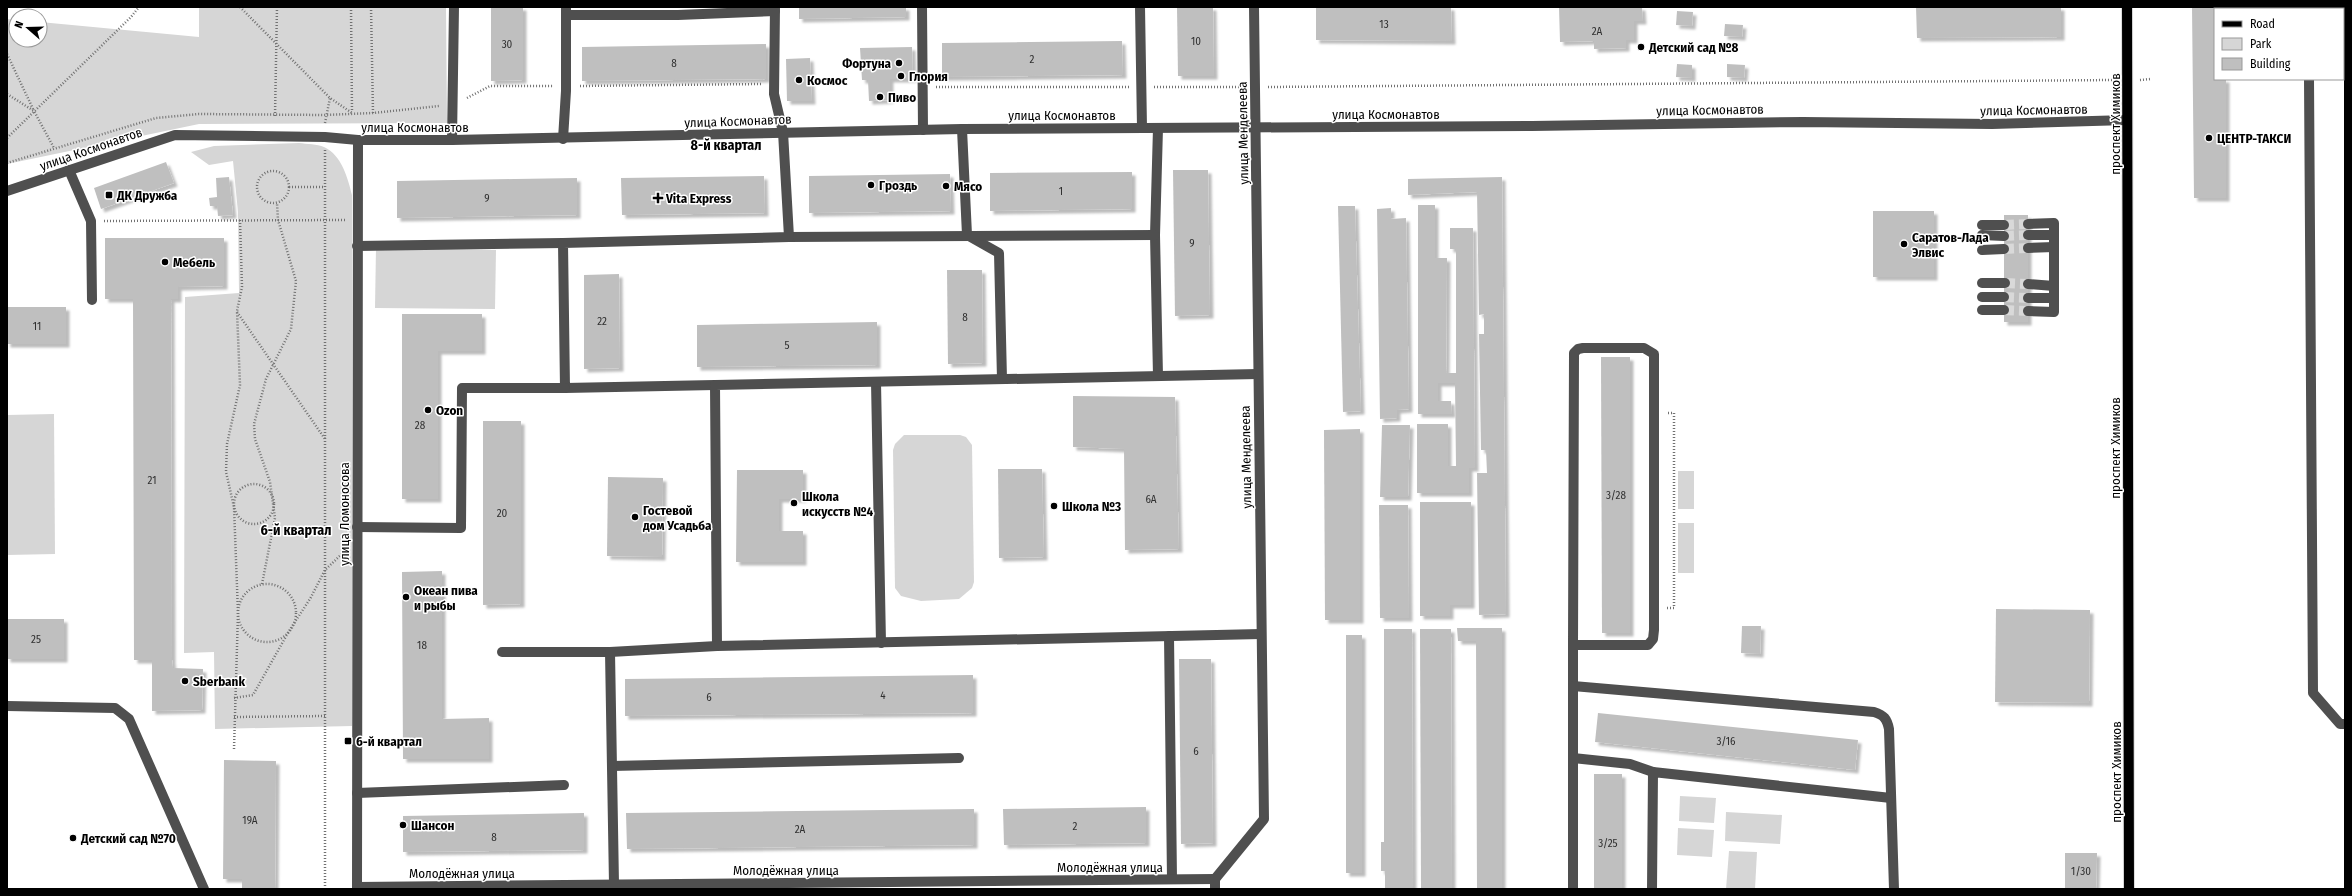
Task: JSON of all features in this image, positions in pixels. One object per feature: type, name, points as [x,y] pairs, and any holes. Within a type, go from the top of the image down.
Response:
[{"type":"main road","name":"проспект Химиков","points":[[2127,7],[2130,889]]},
{"type":"street","points":[[452,140],[454,104],[454,7]]},
{"type":"street","points":[[922,7],[923,130]]},
{"type":"street","points":[[1140,7],[1142,128]]},
{"type":"street","name":"улица Менделеева","points":[[1215,884],[1264,819],[1254,7]]},
{"type":"street","points":[[563,139],[566,86],[566,11],[678,15],[775,9],[774,94],[783,132],[789,237]]},
{"type":"street","points":[[2309,80],[2313,693],[2340,724],[2345,724]]},
{"type":"street","name":"улица Космонавтов","points":[[7,192],[175,135],[325,137],[358,140],[452,140],[563,139],[783,132],[962,129],[1532,126],[1803,122],[1992,124],[2127,120]]},
{"type":"street","points":[[1158,128],[1155,235],[1158,376]]},
{"type":"street","points":[[962,129],[967,235]]},
{"type":"street","name":"улица Ломоносова","points":[[357,888],[358,140]]},
{"type":"street","points":[[69,170],[91,221],[92,300]]},
{"type":"street","points":[[2028,224],[2054,223],[2054,312],[2028,311]]},
{"type":"street","points":[[1982,225],[2004,225]]},
{"type":"street","points":[[967,235],[999,253],[1002,379]]},
{"type":"street","points":[[357,246],[563,243],[789,237],[1155,235]]},
{"type":"street","points":[[2028,235],[2054,235]]},
{"type":"street","points":[[1982,236],[2004,236]]},
{"type":"street","points":[[563,243],[565,388]]},
{"type":"street","points":[[2028,248],[2054,247]]},
{"type":"street","points":[[1982,250],[2004,249]]},
{"type":"street","points":[[1982,283],[2004,283]]},
{"type":"street","points":[[2028,284],[2054,286]]},
{"type":"street","points":[[1982,298],[2004,297]]},
{"type":"street","points":[[2028,298],[2054,298]]},
{"type":"street","points":[[1982,310],[2004,310]]},
{"type":"street","points":[[1573,645],[1648,645],[1652,639],[1654,630],[1654,359],[1650,350],[1644,348],[1583,348],[1578,349],[1574,353],[1573,645],[1573,889]]},
{"type":"street","points":[[357,527],[461,528],[462,388],[565,388],[1258,374]]},
{"type":"street","points":[[876,382],[881,642]]},
{"type":"street","points":[[715,385],[717,646]]},
{"type":"street","points":[[502,652],[610,652],[717,646],[1261,634]]},
{"type":"street","points":[[1169,636],[1172,880]]},
{"type":"street","points":[[610,652],[614,884]]},
{"type":"street","points":[[1573,686],[1874,712],[1881,715],[1887,720],[1889,728],[1894,889]]},
{"type":"street","points":[[7,706],[115,708],[129,719],[204,889]]},
{"type":"street","points":[[612,766],[960,758]]},
{"type":"street","points":[[1573,758],[1630,764],[1653,772],[1891,798]]},
{"type":"street","points":[[1652,889],[1653,772]]},
{"type":"street","points":[[357,793],[564,786]]},
{"type":"street","name":"Молодёжная улица","points":[[357,888],[614,884],[1172,880],[1215,884]]},
{"type":"path","points":[[7,138],[131,17],[139,7]]},
{"type":"path","points":[[240,7],[330,98],[352,113]]},
{"type":"path","points":[[275,116],[276,7]]},
{"type":"path","points":[[350,7],[352,113]]},
{"type":"path","points":[[372,7],[373,113]]},
{"type":"path","points":[[7,54],[34,111],[54,148]]},
{"type":"path","points":[[923,88],[2151,80]]},
{"type":"path","points":[[7,162],[156,118],[199,114],[275,116],[373,113],[454,104],[490,86],[774,84]]},
{"type":"path","points":[[7,94],[34,111]]},
{"type":"path","points":[[325,889],[325,115],[330,98]]},
{"type":"path","points":[[268,171],[280,172],[288,180],[289,187],[286,198],[277,203],[266,202],[260,197],[257,184],[261,176],[268,171]]},
{"type":"path","points":[[289,187],[325,187]]},
{"type":"path","points":[[262,584],[275,518],[270,482],[255,439],[254,424],[266,379],[291,329],[296,281],[278,220],[277,203]]},
{"type":"path","points":[[234,749],[234,698],[238,613],[234,507],[226,472],[227,444],[240,385],[237,311],[242,287],[240,220]]},
{"type":"path","points":[[91,221],[357,220]]},
{"type":"path","points":[[237,311],[325,440]]},
{"type":"path","points":[[1654,413],[1674,413],[1674,608],[1654,608]]},
{"type":"path","points":[[249,485],[265,488],[273,502],[269,517],[254,524],[240,518],[234,507],[236,495],[249,485]]},
{"type":"path","points":[[234,698],[253,695],[289,631],[310,599],[325,570],[357,540]]},
{"type":"path","points":[[262,584],[276,585],[291,597],[295,606],[295,615],[289,631],[276,640],[258,640],[246,632],[240,623],[238,613],[240,603],[245,595],[256,586],[262,584]]},
{"type":"path","points":[[234,717],[325,716]]},
{"type":"green space","points":[[199,7],[446,7],[447,123],[199,124],[7,164],[7,19],[8,48],[48,48],[48,23],[199,37]]},
{"type":"green space","points":[[299,143],[321,146],[330,151],[340,161],[352,195],[352,726],[215,729],[214,652],[184,653],[185,297],[239,293],[238,212],[233,161],[209,165],[191,152],[214,146]]},
{"type":"green space","points":[[376,248],[496,250],[495,309],[375,308]]},
{"type":"green space","points":[[54,414],[55,554],[7,555],[7,415]]},
{"type":"green space","points":[[904,435],[960,435],[966,437],[972,445],[974,582],[972,588],[959,599],[921,601],[901,596],[895,588],[893,450],[895,444]]},
{"type":"green space","points":[[1678,471],[1694,471],[1694,509],[1678,509]]},
{"type":"green space","points":[[1678,523],[1694,523],[1694,573],[1678,573]]},
{"type":"green space","points":[[1680,796],[1716,798],[1714,823],[1679,821]]},
{"type":"green space","points":[[1726,812],[1782,815],[1780,844],[1725,841]]},
{"type":"green space","points":[[1678,828],[1714,830],[1712,857],[1677,855]]},
{"type":"green space","points":[[1729,851],[1757,852],[1755,889],[1726,889]]},
{"type":"building","points":[[491,7],[523,7],[523,80],[491,81]]},
{"type":"building","points":[[799,7],[906,7],[906,17],[799,19]]},
{"type":"building","points":[[1177,7],[1213,7],[1214,76],[1178,76]]},
{"type":"building","points":[[1316,7],[1451,7],[1452,41],[1316,40]]},
{"type":"building","points":[[1559,7],[1642,7],[1643,21],[1634,21],[1634,40],[1626,40],[1626,48],[1594,49],[1594,41],[1560,42]]},
{"type":"building","points":[[1916,7],[2061,7],[2061,37],[1917,38]]},
{"type":"building","name":"ЦЕНТР-ТАКСИ","points":[[2192,7],[2225,7],[2214,8],[2214,80],[2226,80],[2226,198],[2194,198]]},
{"type":"building","points":[[1677,11],[1693,12],[1692,26],[1676,25]]},
{"type":"building","points":[[1725,24],[1743,25],[1742,37],[1724,36]]},
{"type":"building","points":[[1122,41],[1123,75],[942,77],[942,43]]},
{"type":"building","points":[[766,44],[766,79],[582,81],[582,47]]},
{"type":"building","points":[[912,47],[913,79],[890,79],[890,100],[869,101],[868,80],[862,80],[860,48]]},
{"type":"building","name":"Космос","points":[[810,58],[812,101],[787,101],[786,59]]},
{"type":"building","points":[[1677,64],[1692,65],[1692,78],[1676,77]]},
{"type":"building","points":[[1727,64],[1745,65],[1744,78],[1727,77]]},
{"type":"building","points":[[166,162],[174,183],[101,209],[94,188]]},
{"type":"building","points":[[1173,170],[1208,170],[1210,315],[1175,316]]},
{"type":"building","points":[[1132,172],[1132,209],[990,211],[990,173]]},
{"type":"building","points":[[950,174],[951,211],[809,213],[809,176]]},
{"type":"building","points":[[764,176],[765,213],[622,215],[621,178]]},
{"type":"building","points":[[229,177],[233,215],[218,216],[217,206],[210,206],[209,198],[217,197],[216,178]]},
{"type":"building","points":[[1502,177],[1506,614],[1479,615],[1477,473],[1487,473],[1486,450],[1481,450],[1479,334],[1484,334],[1484,314],[1479,315],[1477,192],[1408,195],[1408,179]]},
{"type":"building","points":[[577,178],[577,215],[397,218],[397,181]]},
{"type":"building","points":[[1418,205],[1435,205],[1435,258],[1447,258],[1446,373],[1456,373],[1456,249],[1450,249],[1450,228],[1473,228],[1475,468],[1469,468],[1469,493],[1417,493],[1417,424],[1448,424],[1448,466],[1456,466],[1455,383],[1438,383],[1438,401],[1451,401],[1452,414],[1418,414]]},
{"type":"building","points":[[1338,206],[1355,206],[1361,411],[1343,412]]},
{"type":"building","points":[[1391,208],[1391,219],[1406,218],[1409,409],[1397,410],[1397,418],[1380,419],[1377,209]]},
{"type":"building","name":"Саратов-Лада Элвис","points":[[1873,211],[1934,211],[1934,277],[1873,277]]},
{"type":"building","points":[[2004,215],[2028,215],[2028,322],[2004,322]]},
{"type":"building","points":[[105,238],[224,238],[224,286],[178,287],[178,299],[171,299],[172,660],[173,668],[203,669],[202,710],[152,711],[152,660],[134,660],[133,299],[105,299]]},
{"type":"building","points":[[947,270],[982,270],[983,363],[948,364]]},
{"type":"building","points":[[619,274],[620,368],[584,369],[584,275]]},
{"type":"building","points":[[7,307],[66,307],[66,344],[7,344]]},
{"type":"building","points":[[402,314],[482,314],[482,351],[438,351],[438,499],[402,499]]},
{"type":"building","points":[[877,322],[877,365],[697,367],[697,325]]},
{"type":"building","points":[[1601,357],[1630,357],[1630,633],[1602,633]]},
{"type":"building","points":[[1073,396],[1175,397],[1179,549],[1125,550],[1124,449],[1073,447]]},
{"type":"building","points":[[483,421],[521,421],[521,604],[483,605]]},
{"type":"building","points":[[1382,425],[1410,425],[1408,497],[1380,497]]},
{"type":"building","points":[[1360,429],[1360,620],[1325,620],[1324,430]]},
{"type":"building","points":[[998,469],[1042,469],[1044,557],[999,558]]},
{"type":"building","points":[[737,470],[803,470],[803,499],[779,499],[779,531],[803,531],[803,562],[736,562]]},
{"type":"building","name":"Гостевой дом Усадьба","points":[[608,477],[663,478],[662,557],[607,556]]},
{"type":"building","points":[[1420,502],[1471,502],[1471,605],[1450,605],[1450,616],[1420,616]]},
{"type":"building","points":[[1379,505],[1408,505],[1409,618],[1380,618]]},
{"type":"building","points":[[442,571],[442,719],[489,718],[489,759],[403,759],[402,572]]},
{"type":"building","points":[[1996,609],[2090,610],[2089,703],[1995,702]]},
{"type":"building","points":[[7,619],[64,619],[64,659],[7,659]]},
{"type":"building","points":[[1742,626],[1761,626],[1760,654],[1741,653]]},
{"type":"building","points":[[1457,628],[1502,628],[1502,889],[1477,889],[1476,641],[1458,641]]},
{"type":"building","points":[[1384,629],[1412,629],[1413,889],[1385,889],[1385,871],[1381,871],[1381,842],[1384,842]]},
{"type":"building","points":[[1420,629],[1451,629],[1452,889],[1421,889]]},
{"type":"building","points":[[1346,635],[1362,635],[1362,873],[1346,873]]},
{"type":"building","points":[[1179,659],[1211,659],[1213,843],[1181,844]]},
{"type":"building","points":[[973,675],[973,713],[625,716],[625,679]]},
{"type":"building","points":[[1598,713],[1858,740],[1855,770],[1595,742]]},
{"type":"building","points":[[224,760],[276,761],[275,889],[242,889],[242,879],[223,879]]},
{"type":"building","points":[[1594,774],[1622,774],[1622,889],[1594,889]]},
{"type":"building","points":[[1146,807],[1146,843],[1004,845],[1003,809]]},
{"type":"building","points":[[974,809],[974,845],[627,849],[626,813]]},
{"type":"building","points":[[584,813],[584,850],[403,852],[403,816]]},
{"type":"building","points":[[2065,853],[2097,853],[2096,889],[2065,889]]},
{"type":"tunnel","points":[[2004,225],[2028,224]]},
{"type":"tunnel","points":[[2004,236],[2028,235]]},
{"type":"tunnel","points":[[2004,249],[2028,248]]},
{"type":"tunnel","points":[[2005,283],[2028,284]]},
{"type":"tunnel","points":[[2004,297],[2028,298]]},
{"type":"tunnel","points":[[2004,310],[2028,311]]},
{"type":"place","name":"Детский сад №8","points":[[1641,47]]},
{"type":"place","name":"Фортуна","points":[[899,63]]},
{"type":"place","name":"Глория","points":[[901,76]]},
{"type":"place","name":"Космос","points":[[799,80]]},
{"type":"place","name":"Пиво","points":[[880,97]]},
{"type":"place","name":"ЦЕНТР-ТАКСИ","points":[[2209,138]]},
{"type":"place","name":"Гроздь","points":[[871,185]]},
{"type":"place","name":"Мясо","points":[[946,186]]},
{"type":"place","name":"ДК Дружба","points":[[109,195]]},
{"type":"place","name":"Vita Express","points":[[658,198]]},
{"type":"place","name":"Саратов-Лада Элвис","points":[[1904,244]]},
{"type":"place","name":"Мебель","points":[[165,262]]},
{"type":"place","name":"Ozon","points":[[428,410]]},
{"type":"place","name":"Школа искусств №4","points":[[794,503]]},
{"type":"place","name":"Школа №3","points":[[1054,506]]},
{"type":"place","name":"Гостевой дом Усадьба","points":[[635,517]]},
{"type":"place","name":"Океан пива и рыбы","points":[[406,597]]},
{"type":"place","name":"Sberbank","points":[[185,681]]},
{"type":"place","name":"6-й квартал","points":[[348,741]]},
{"type":"place","name":"Шансон","points":[[403,825]]},
{"type":"place","name":"Детский сад №70","points":[[73,838]]},
{"type":"district","name":"8-й квартал","points":[[726,145]]},
{"type":"district","name":"6-й квартал","points":[[296,530]]}]
